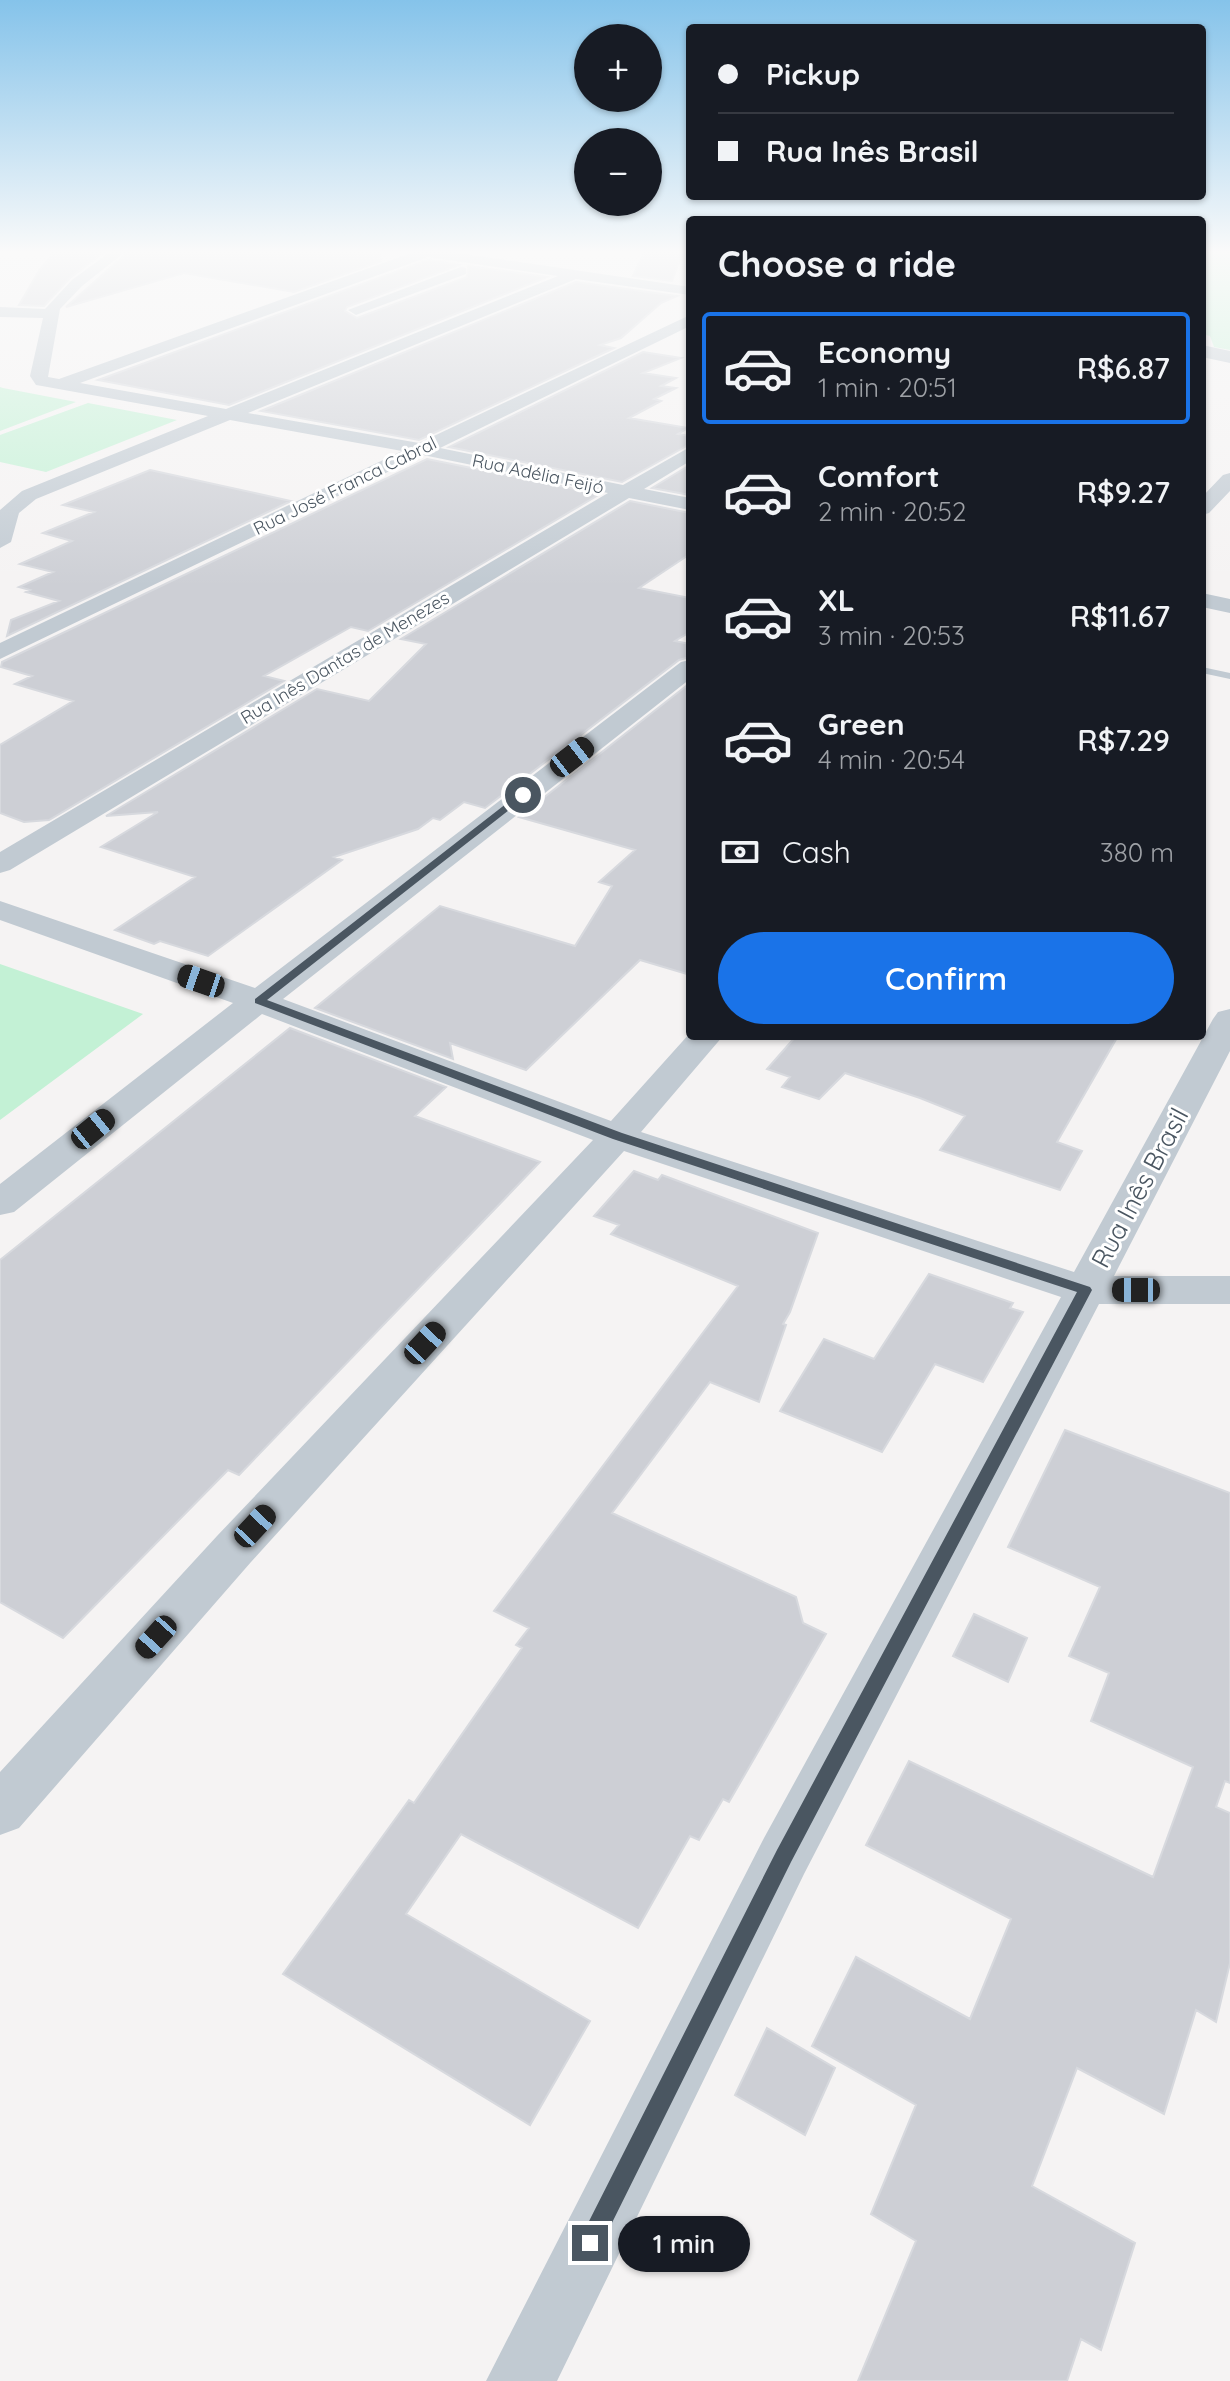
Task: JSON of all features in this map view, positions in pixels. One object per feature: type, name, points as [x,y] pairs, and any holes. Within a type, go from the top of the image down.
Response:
[{"type":"street","points":[[41,363],[38,376],[42,381],[60,384],[119,363]]},
{"type":"street","points":[[0,542],[10,510],[29,495],[354,363]]},
{"type":"street","name":"Rua José Franca Cabral","points":[[0,652],[599,363]]},
{"type":"street","name":"Rua Adélia Feijó","points":[[60,384],[419,449],[686,503]]},
{"type":"street","name":"Rua Inês Dantas de Menezes","points":[[0,864],[686,455]]},
{"type":"street","points":[[1206,505],[1230,479]]},
{"type":"street","points":[[1206,601],[1230,606]]},
{"type":"street","points":[[0,1203],[233,1018],[686,670]]},
{"type":"street","points":[[0,910],[259,1001],[617,1136],[1085,1290],[1230,1290]]},
{"type":"street","name":"Rua Inês Brasil","points":[[521,2381],[784,1856],[1230,1019]]},
{"type":"street","points":[[0,1810],[234,1549],[702,1040]]},
{"type":"lane","points":[[1206,671],[1230,676]]},
{"type":"green space","points":[[0,387],[3,388],[76,402],[0,431]]},
{"type":"green space","points":[[88,403],[177,420],[46,472],[0,462],[0,435]]},
{"type":"green space","points":[[0,964],[143,1014],[0,1120]]},
{"type":"building","points":[[144,363],[333,363],[229,405],[98,380]]},
{"type":"building","points":[[378,363],[582,363],[419,440],[261,411]]},
{"type":"building","points":[[620,363],[668,363],[643,373],[676,378],[661,386],[676,388],[654,399],[661,401],[629,418],[686,428],[678,434],[686,435],[686,446],[622,482],[449,447]]},
{"type":"building","points":[[427,459],[600,494],[368,631],[351,627],[264,676],[284,681],[49,820],[24,822],[0,813],[0,745],[73,701],[15,684],[32,676],[1,667],[2,662]]},
{"type":"building","points":[[686,467],[686,494],[652,488]]},
{"type":"building","points":[[150,470],[291,501],[7,636],[11,620],[59,601],[26,592],[30,590],[19,587],[53,572],[20,564],[72,541],[43,533],[94,512],[63,505]]},
{"type":"building","points":[[630,501],[686,512],[686,557],[639,588],[686,597],[686,634],[675,641],[686,643],[686,658],[679,660],[485,808],[464,802],[440,820],[433,818],[418,829],[334,857],[342,860],[208,956],[160,941],[154,944],[115,930],[195,877],[101,847],[158,812],[106,816],[317,689],[369,701],[426,644],[401,639]]},
{"type":"building","points":[[686,686],[686,974],[640,960],[526,1070],[450,1043],[453,1059],[315,1008],[440,906],[575,946],[612,886],[599,882],[635,850],[519,817]]},
{"type":"building","points":[[290,1028],[446,1087],[415,1116],[540,1162],[239,1475],[228,1470],[63,1638],[0,1602],[0,1260]]},
{"type":"building","points":[[792,1040],[1116,1040],[1057,1142],[1082,1151],[1060,1190],[940,1150],[965,1116],[845,1073],[819,1099],[782,1087],[790,1077],[767,1069]]},
{"type":"building","points":[[634,1171],[658,1180],[662,1175],[818,1233],[783,1324],[786,1325],[759,1402],[710,1382],[612,1513],[796,1597],[803,1623],[826,1634],[729,1802],[723,1799],[699,1840],[690,1836],[638,1928],[461,1834],[406,1914],[590,2021],[530,2125],[283,1974],[409,1800],[414,1803],[522,1648],[516,1645],[529,1628],[494,1611],[738,1286],[611,1234],[619,1225],[594,1216]]},
{"type":"building","points":[[929,1274],[1013,1303],[1010,1308],[1023,1312],[983,1382],[935,1364],[882,1452],[780,1411],[824,1339],[874,1359]]},
{"type":"building","points":[[1065,1430],[1230,1493],[1230,1783],[1225,1781],[1216,1807],[1230,1813],[1230,1963],[1216,2022],[1196,2010],[1164,2114],[1077,2068],[1032,2186],[1135,2243],[1101,2350],[1081,2339],[1067,2381],[858,2381],[916,2241],[871,2214],[916,2105],[812,2046],[856,1957],[970,2019],[1011,1919],[866,1845],[909,1761],[1153,1877],[1193,1767],[1091,1721],[1109,1673],[1069,1656],[1100,1587],[1008,1547]]},
{"type":"building","points":[[974,1614],[1027,1638],[1008,1682],[953,1656]]},
{"type":"building","points":[[767,2028],[835,2068],[805,2135],[735,2095]]},
{"type":"route","points":[[523,795],[259,1001],[617,1136],[1085,1290],[784,1856],[590,2243]]}]
